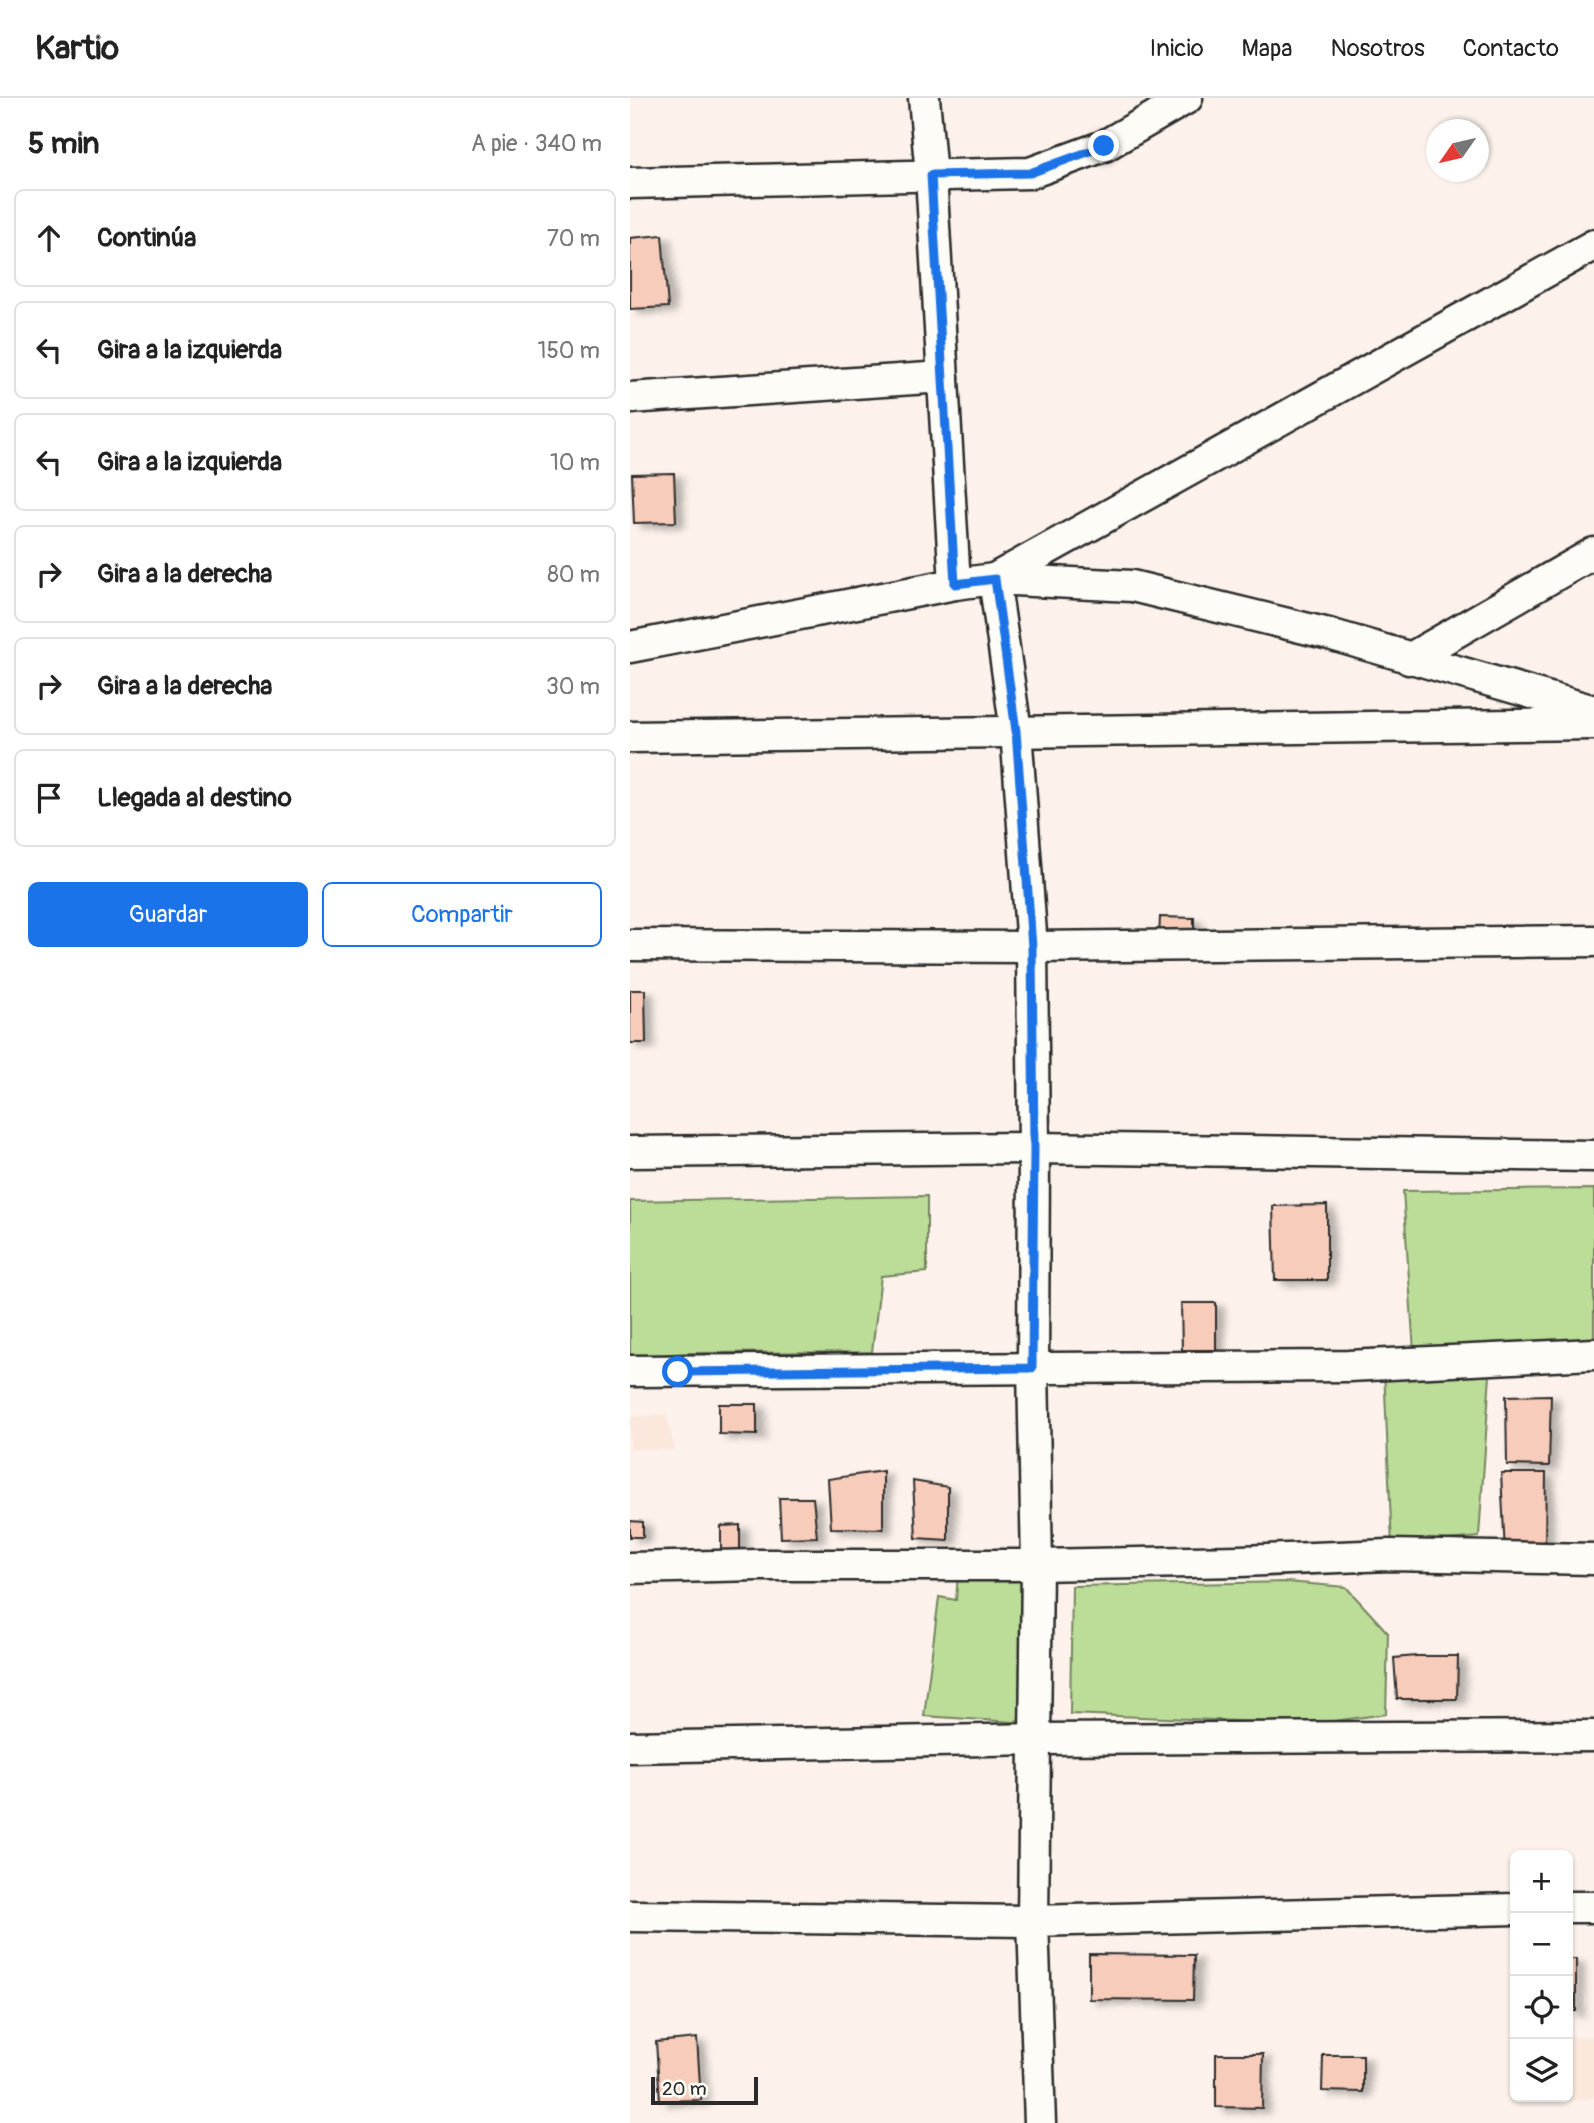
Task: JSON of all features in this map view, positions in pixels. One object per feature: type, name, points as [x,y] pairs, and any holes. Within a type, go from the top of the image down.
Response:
[{"type":"street","points":[[924,98],[955,584]]},
{"type":"street","points":[[630,183],[1030,173],[1104,146],[1187,98]]},
{"type":"street","points":[[995,579],[1594,245]]},
{"type":"street","points":[[630,398],[943,377]]},
{"type":"street","points":[[1409,659],[1594,553]]},
{"type":"street","points":[[995,579],[1016,731],[1032,947],[1032,1368],[1037,1564],[1033,1921],[1040,2123]]},
{"type":"street","points":[[630,647],[955,584],[995,579],[1132,586],[1329,634],[1594,711]]},
{"type":"street","points":[[630,737],[1594,724]]},
{"type":"street","points":[[630,945],[1032,947],[1594,942]]},
{"type":"street","points":[[630,1152],[1034,1148],[1594,1156]]},
{"type":"street","points":[[630,1371],[1348,1366],[1594,1354]]},
{"type":"street","points":[[630,1568],[1240,1561],[1389,1555],[1594,1559]]},
{"type":"street","points":[[630,1747],[1034,1739],[1594,1736]]},
{"type":"street","points":[[1573,1907],[1594,1906]]},
{"type":"street","points":[[630,1916],[1033,1921],[1510,1909]]},
{"type":"shaded area","points":[[666,1414],[675,1450],[630,1449],[630,1417]]},
{"type":"shaded area","points":[[1573,2037],[1594,2037],[1594,2098],[1573,2100]]},
{"type":"green space","points":[[1594,1189],[1594,1349],[1414,1352],[1403,1191]]},
{"type":"green space","points":[[927,1196],[927,1272],[881,1276],[872,1352],[685,1353],[630,1357],[630,1201]]},
{"type":"green space","points":[[1384,1370],[1490,1375],[1479,1537],[1392,1545]]},
{"type":"green space","points":[[958,1573],[1023,1578],[1031,1712],[1014,1722],[924,1716],[939,1597],[956,1600]]},
{"type":"green space","points":[[1287,1582],[1346,1587],[1388,1633],[1386,1714],[1311,1724],[1070,1714],[1072,1586]]},
{"type":"building","points":[[662,235],[668,307],[630,309],[630,238]]},
{"type":"building","points":[[674,473],[676,522],[634,523],[632,474]]},
{"type":"building","points":[[1160,917],[1194,918],[1194,939],[1159,938]]},
{"type":"building","points":[[630,990],[645,990],[646,1043],[630,1043]]},
{"type":"building","points":[[1327,1205],[1327,1280],[1275,1280],[1273,1206]]},
{"type":"building","points":[[1181,1303],[1216,1303],[1216,1350],[1182,1350]]},
{"type":"building","points":[[1551,1395],[1549,1466],[1507,1465],[1506,1396]]},
{"type":"building","points":[[719,1404],[757,1404],[757,1435],[719,1434]]},
{"type":"building","points":[[883,1471],[883,1529],[831,1528],[828,1479]]},
{"type":"building","points":[[1501,1473],[1546,1473],[1545,1549],[1505,1553]]},
{"type":"building","points":[[913,1481],[948,1487],[948,1540],[916,1538]]},
{"type":"building","points":[[779,1498],[813,1498],[817,1537],[781,1538]]},
{"type":"building","points":[[630,1521],[643,1522],[643,1537],[630,1537]]},
{"type":"building","points":[[740,1525],[740,1550],[721,1550],[721,1526]]},
{"type":"building","points":[[1458,1656],[1457,1699],[1397,1699],[1394,1658]]},
{"type":"building","points":[[1089,1954],[1194,1955],[1193,2000],[1089,1999]]},
{"type":"building","points":[[1573,1959],[1576,1959],[1576,2011],[1573,2011]]},
{"type":"building","points":[[697,2038],[701,2100],[660,2101],[656,2042]]},
{"type":"building","points":[[1216,2054],[1263,2054],[1262,2108],[1216,2107]]},
{"type":"building","points":[[1323,2055],[1363,2055],[1363,2092],[1322,2091]]},
{"type":"route","points":[[678,1372],[1032,1368],[1032,947],[1016,731],[995,579],[955,584],[931,175],[1030,173],[1104,146]]}]
